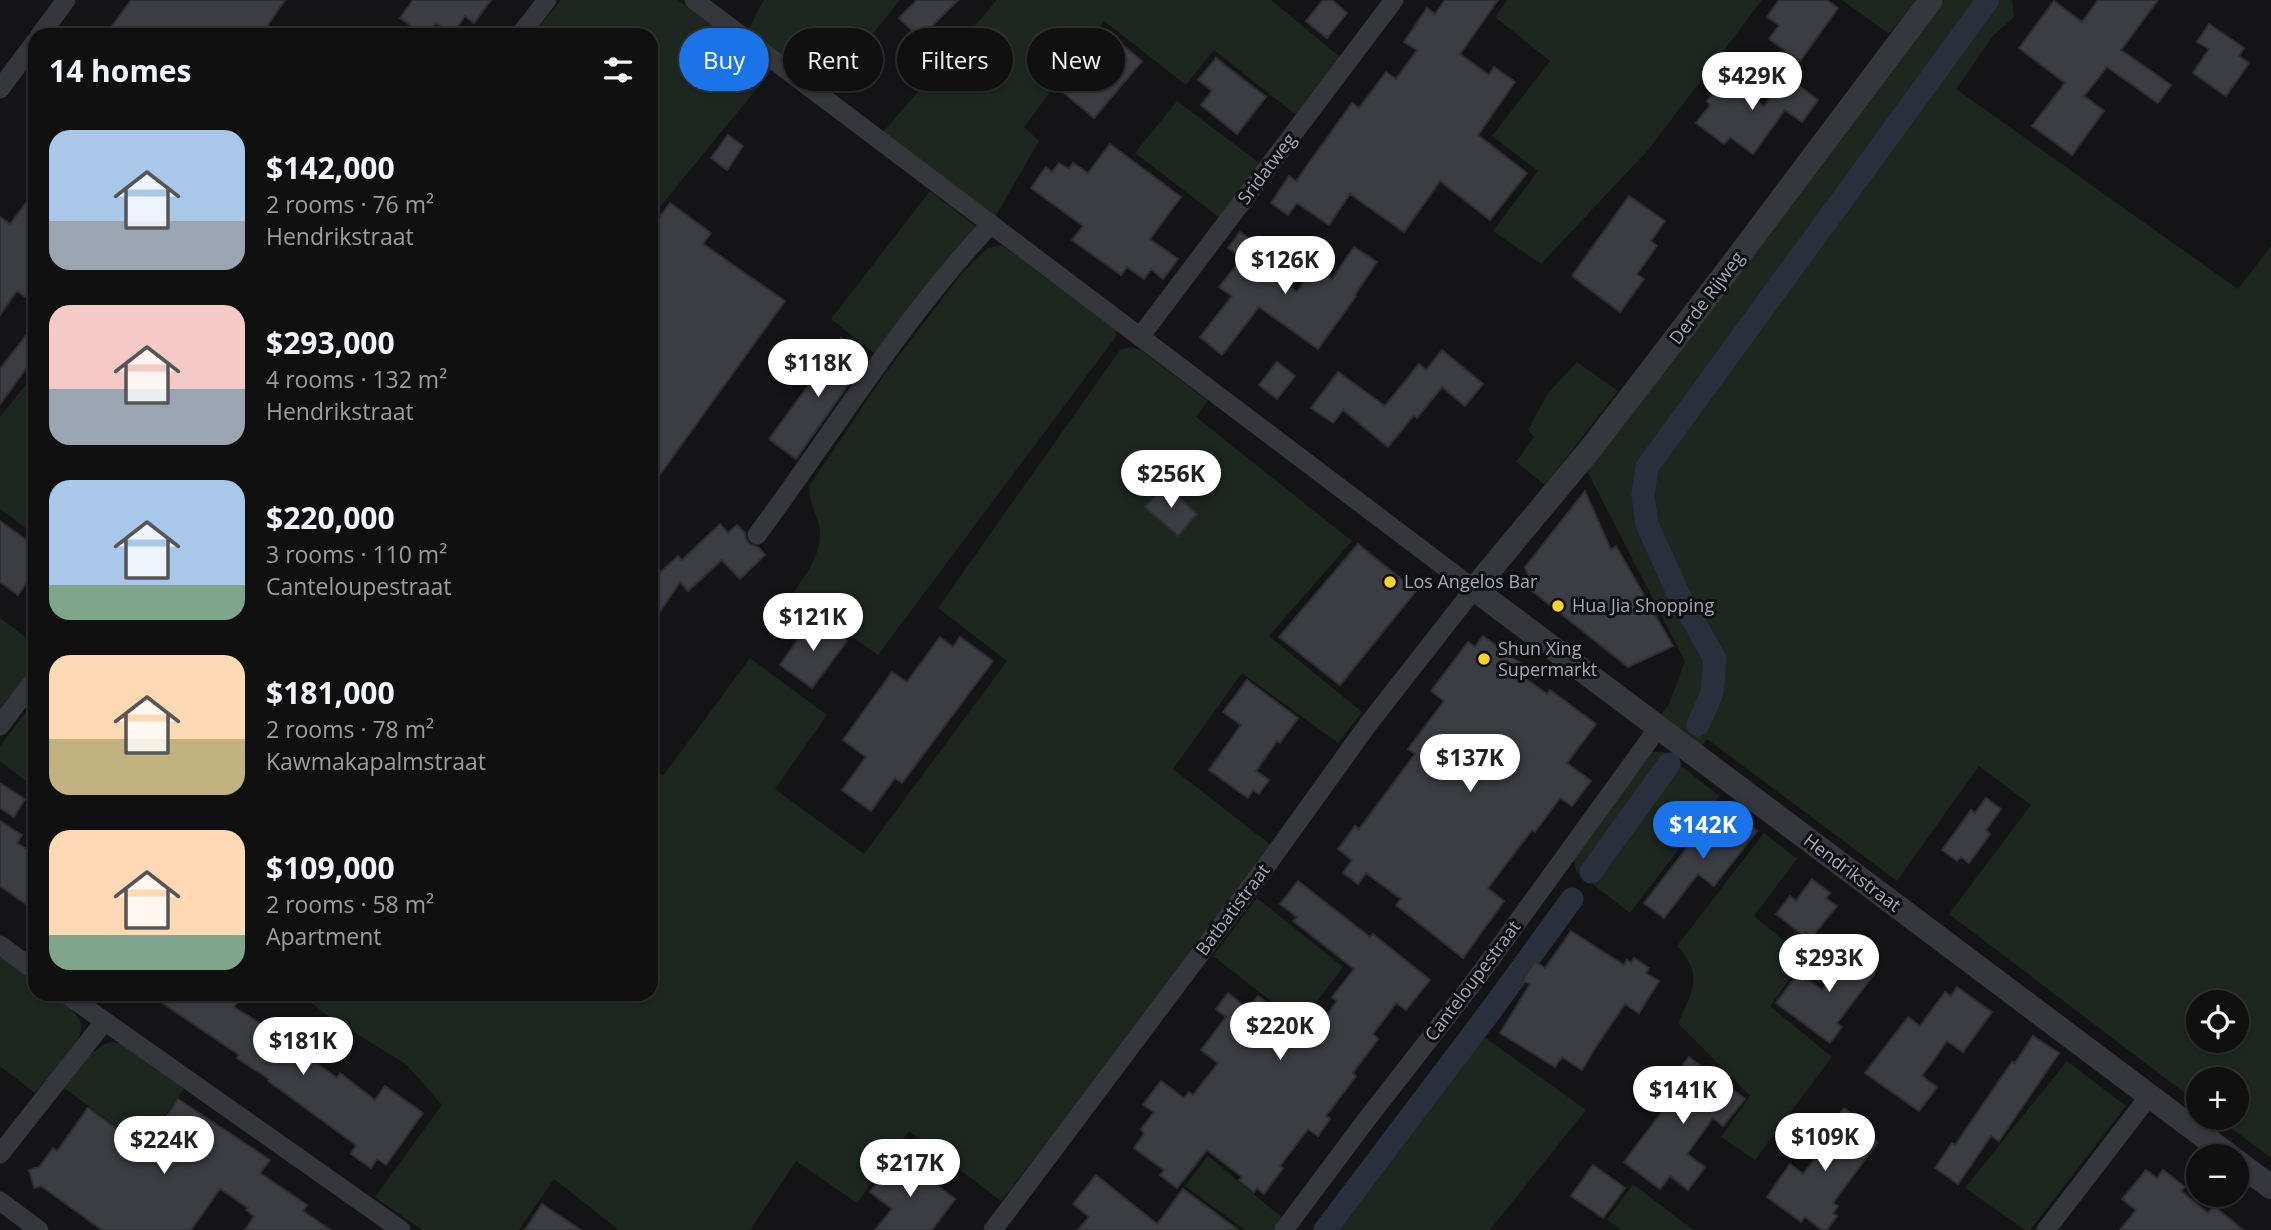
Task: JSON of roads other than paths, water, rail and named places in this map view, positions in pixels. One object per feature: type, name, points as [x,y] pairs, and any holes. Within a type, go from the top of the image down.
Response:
[{"type":"street","points":[[45,28],[66,0]]},
{"type":"street","points":[[525,28],[547,0]]},
{"type":"street","points":[[694,0],[1474,589]]},
{"type":"street","name":"Sridatweg","points":[[1140,337],[1394,0]]},
{"type":"street","name":"Derde Rijweg","points":[[1474,589],[1592,447],[1931,0]]},
{"type":"street","points":[[0,89],[28,51]]},
{"type":"street","points":[[757,535],[896,339],[948,272],[991,224]]},
{"type":"street","name":"Hendrikstraat","points":[[1474,589],[2214,1144]]},
{"type":"street","name":"Batbatistraat","points":[[993,1230],[1272,858],[1369,723],[1474,589]]},
{"type":"street","points":[[0,726],[28,688]]},
{"type":"street","name":"Canteloupestraat","points":[[1284,1230],[1477,978],[1658,728]]},
{"type":"street","points":[[0,945],[28,966]]},
{"type":"street","points":[[76,1001],[401,1230]]},
{"type":"street","points":[[0,1154],[104,1022]]},
{"type":"street","points":[[2046,1230],[2150,1095]]},
{"type":"street","points":[[2249,1171],[2271,1187]]},
{"type":"street","points":[[0,1201],[39,1230]]},
{"type":"waterway","points":[[1698,725],[1712,693],[1715,659],[1678,593],[1647,524],[1643,495],[1647,467],[1988,0]]},
{"type":"waterway","points":[[1591,872],[1669,764]]},
{"type":"waterway","points":[[1325,1230],[1572,899]]},
{"type":"place","name":"Los Angelos Bar","points":[[1390,582]]},
{"type":"place","name":"Hua Jia Shopping","points":[[1558,606]]},
{"type":"place","name":"Shun Xing Supermarkt","points":[[1484,659]]}]
